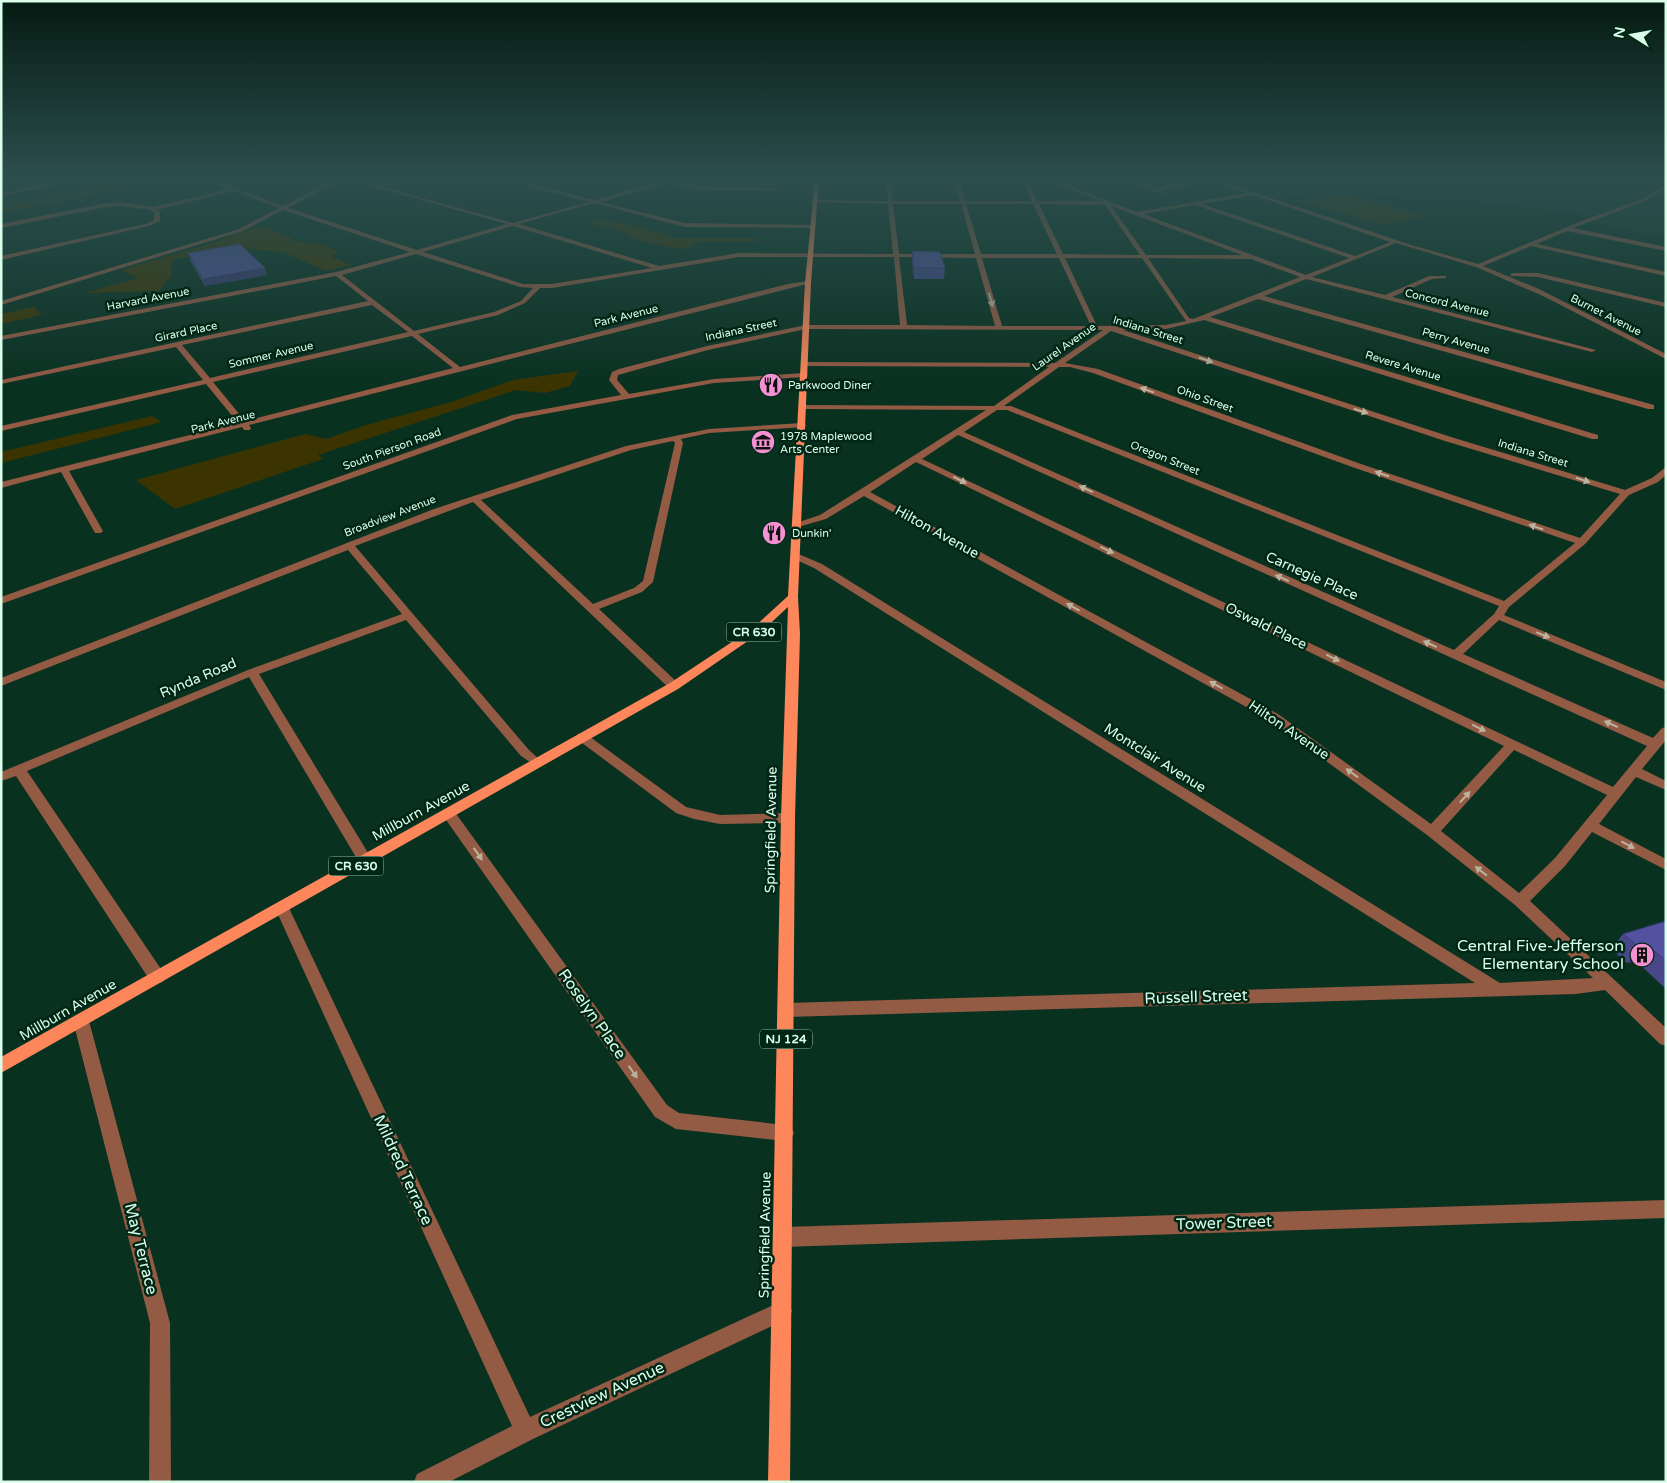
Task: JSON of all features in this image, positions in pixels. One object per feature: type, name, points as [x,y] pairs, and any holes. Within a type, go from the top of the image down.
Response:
[{"type":"main road","name":"Springfield Avenue","points":[[779,1482],[787,1010],[788,818],[794,634],[793,597],[798,524],[808,283],[812,248]]},
{"type":"main road","name":"Millburn Avenue","points":[[1,1066],[449,814],[536,762],[674,686],[757,630],[793,597]]},
{"type":"street","points":[[1,258],[44,248]]},
{"type":"street","points":[[1,303],[186,248]]},
{"type":"street","points":[[409,248],[515,284],[537,287],[739,255],[1251,257]]},
{"type":"street","name":"Harvard Avenue","points":[[1,338],[337,274],[428,248]]},
{"type":"street","points":[[591,248],[657,268]]},
{"type":"street","points":[[895,248],[904,327]]},
{"type":"street","points":[[976,248],[999,327]]},
{"type":"street","points":[[1057,248],[1095,328]]},
{"type":"street","points":[[1138,248],[1187,319],[1193,322]]},
{"type":"street","name":"Concord Avenue","points":[[1228,248],[1306,277],[1592,350]]},
{"type":"street","points":[[1328,248],[1354,257]]},
{"type":"street","name":"Laurel Avenue","points":[[798,524],[823,517],[864,492],[997,407],[1110,328],[1166,327],[1193,322],[1354,257],[1381,248]]},
{"type":"street","points":[[1428,248],[1481,265],[1543,294]]},
{"type":"street","points":[[1481,265],[1521,248]]},
{"type":"street","points":[[1550,248],[1666,274]]},
{"type":"street","name":"Burnet Avenue","points":[[1481,265],[1512,275],[1543,294],[1666,357]]},
{"type":"street","points":[[337,274],[460,370]]},
{"type":"street","points":[[1512,275],[1538,275],[1666,305]]},
{"type":"street","points":[[1385,298],[1431,278],[1444,277]]},
{"type":"street","name":"Park Avenue","points":[[1,486],[65,472],[436,380],[450,372],[788,286],[808,283]]},
{"type":"street","name":"Sommer Avenue","points":[[1,429],[496,314],[523,302],[537,287]]},
{"type":"street","name":"Perry Avenue","points":[[1256,296],[1650,406]]},
{"type":"street","name":"Girard Place","points":[[1,382],[375,302]]},
{"type":"street","name":"Revere Avenue","points":[[1205,318],[1595,437]]},
{"type":"street","name":"Indiana Street","points":[[626,396],[613,380],[615,374],[622,370],[707,348],[806,327],[1110,328],[1438,436],[1626,493]]},
{"type":"street","points":[[178,345],[245,426]]},
{"type":"street","name":"Ohio Street","points":[[805,364],[1061,364],[1095,371],[1358,466],[1582,542]]},
{"type":"street","name":"South Pierson Road","points":[[1,601],[515,416],[714,381],[804,375]]},
{"type":"street","name":"Oregon Street","points":[[803,407],[1008,408],[1505,605]]},
{"type":"street","name":"Broadview Avenue","points":[[1,682],[349,545],[474,498],[629,448],[675,437],[736,428],[802,425]]},
{"type":"street","name":"Carnegie Place","points":[[958,432],[1655,744]]},
{"type":"street","points":[[592,608],[638,590],[648,582],[679,443],[675,437]]},
{"type":"street","name":"Oswald Place","points":[[916,459],[1616,794]]},
{"type":"street","points":[[1454,655],[1498,616],[1505,605],[1582,542],[1626,493],[1654,480],[1666,470]]},
{"type":"street","points":[[65,472],[98,531]]},
{"type":"street","name":"Park Avenue","points":[[1,491],[65,472]]},
{"type":"street","points":[[1654,480],[1666,484]]},
{"type":"street","name":"Hilton Avenue","points":[[864,492],[1274,717],[1432,832],[1520,901],[1551,928],[1666,1039]]},
{"type":"street","points":[[474,498],[674,686]]},
{"type":"street","points":[[349,545],[525,753],[536,762]]},
{"type":"street","name":"Montclair Avenue","points":[[796,556],[818,566],[1497,988]]},
{"type":"street","name":"Rynda Road","points":[[1,777],[252,672],[409,615]]},
{"type":"street","points":[[1498,616],[1666,686]]},
{"type":"street","points":[[252,672],[365,860]]},
{"type":"street","points":[[1520,901],[1560,862],[1666,731]]},
{"type":"street","points":[[582,737],[681,810],[696,817],[712,820],[788,818]]},
{"type":"street","points":[[1432,832],[1513,744]]},
{"type":"street","points":[[19,770],[157,977]]},
{"type":"street","points":[[1634,771],[1666,786]]},
{"type":"street","name":"Roselyn Place","points":[[449,814],[661,1111],[676,1120],[785,1133]]},
{"type":"street","points":[[1590,825],[1666,864]]},
{"type":"street","name":"Mildred Terrace","points":[[282,908],[525,1431]]},
{"type":"street","name":"Russell Street","points":[[787,1010],[1576,987],[1606,983]]},
{"type":"street","name":"May Terrace","points":[[81,1021],[160,1323],[160,1482]]},
{"type":"street","name":"Tower Street","points":[[783,1238],[1666,1209]]},
{"type":"street","name":"Crestview Avenue","points":[[425,1482],[525,1431],[782,1311]]},
{"type":"shaded area","points":[[195,248],[239,248],[176,259],[171,263],[172,275],[159,291],[85,293],[137,278],[122,270]]},
{"type":"shaded area","points":[[242,248],[331,248],[339,251],[331,257],[352,265],[326,271],[283,252]]},
{"type":"shaded area","points":[[34,307],[42,315],[1,324],[1,314]]},
{"type":"shaded area","points":[[578,371],[570,386],[545,393],[516,390],[318,455],[323,459],[175,509],[136,480],[305,434],[326,439],[366,425],[451,402],[513,380]]},
{"type":"shaded area","points":[[152,416],[162,422],[1,463],[1,452]]},
{"type":"building","points":[[216,248],[244,248],[265,268],[203,279],[188,253]]},
{"type":"building","points":[[912,251],[940,252],[945,268],[914,268]]},
{"type":"building","points":[[1666,921],[1666,961],[1648,946],[1640,948],[1623,934]]},
{"type":"place","name":"Parkwood Diner","points":[[771,385]]},
{"type":"place","name":"1978 Maplewood Arts Center","points":[[763,442]]},
{"type":"place","name":"Dunkin'","points":[[774,533]]},
{"type":"place","name":"Central Five-Jefferson Elementary School","points":[[1642,955]]}]
